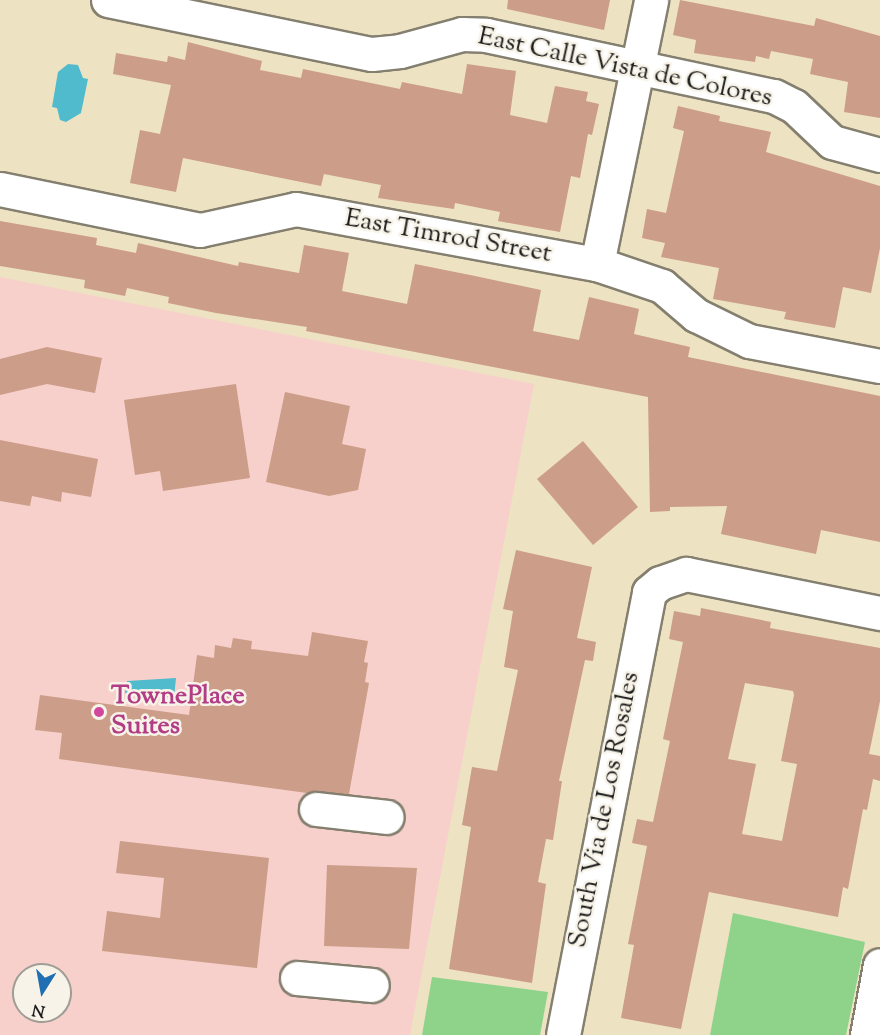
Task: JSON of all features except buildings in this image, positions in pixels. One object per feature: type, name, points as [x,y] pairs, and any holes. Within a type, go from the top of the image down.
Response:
[{"type":"street","name":"East Calle Vista de Colores","points":[[108,0],[372,54],[400,51],[462,34],[638,66],[774,96],[794,106],[832,142],[880,155]]},
{"type":"street","points":[[597,264],[651,0]]},
{"type":"street","name":"East Timrod Street","points":[[0,189],[200,230],[296,209],[597,264],[662,286],[696,315],[749,341],[880,366]]},
{"type":"street","name":"South Via de Los Rosales","points":[[563,1035],[643,609],[655,580],[686,574],[880,613]]},
{"type":"street","points":[[316,809],[387,817]]},
{"type":"street","points":[[872,1024],[880,966]]},
{"type":"street","points":[[297,978],[372,985]]},
{"type":"shaded area","points":[[0,277],[534,384],[410,1035],[0,1035]]},
{"type":"green space","points":[[733,913],[865,942],[846,1035],[710,1035]]},
{"type":"green space","points":[[432,977],[548,992],[540,1035],[422,1035]]},
{"type":"water","points":[[68,64],[78,65],[83,78],[88,79],[81,113],[66,122],[60,120],[57,108],[52,107],[58,72]]},
{"type":"water","points":[[176,678],[174,698],[125,693],[127,681]]},
{"type":"place","name":"TownePlace Suites","points":[[99,712]]}]
